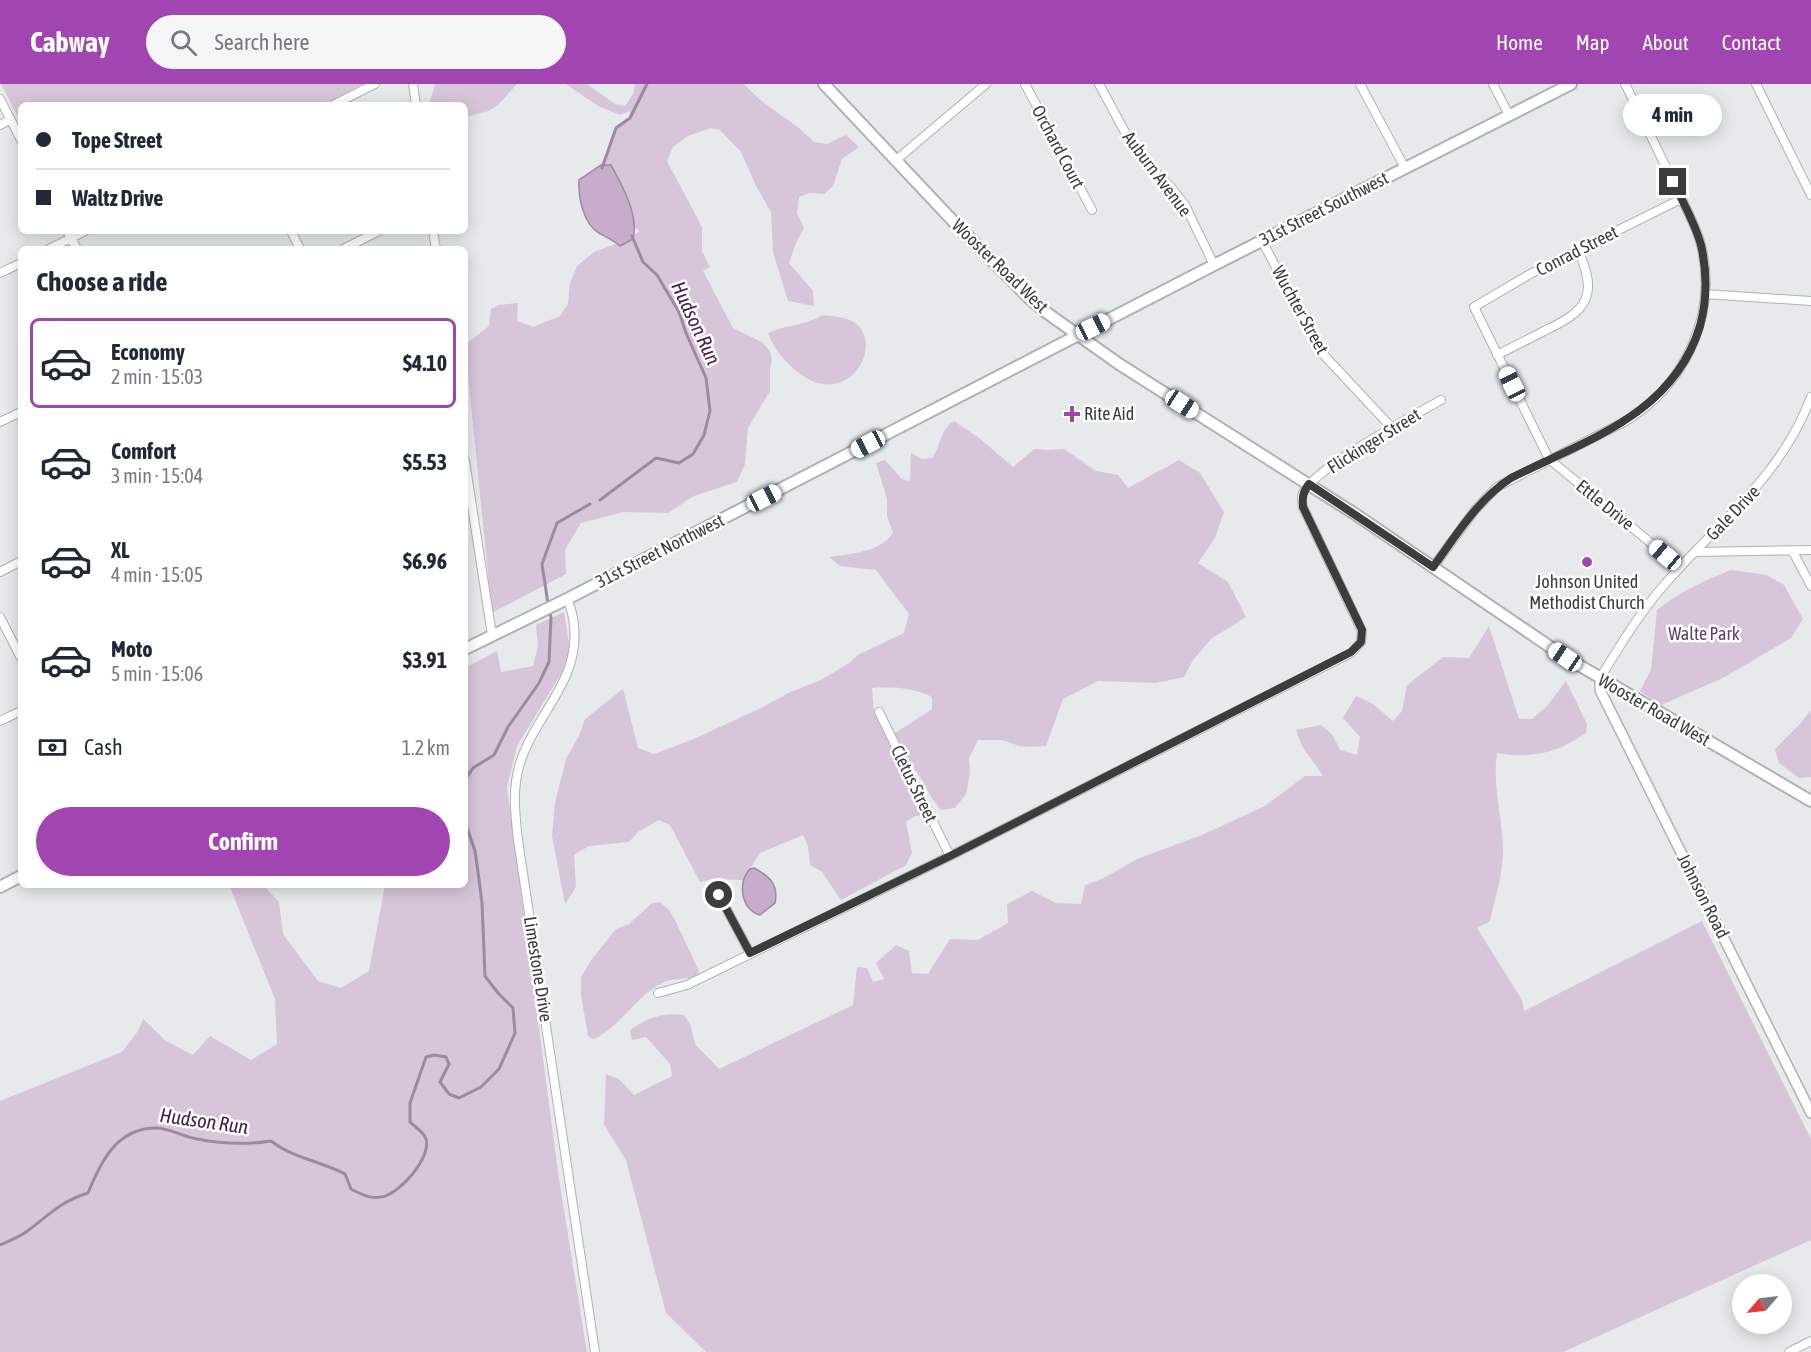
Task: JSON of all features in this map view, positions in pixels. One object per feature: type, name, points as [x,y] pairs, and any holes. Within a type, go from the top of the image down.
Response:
[{"type":"main road","name":"Wooster Road West","points":[[824,84],[1029,298],[1078,335],[1153,386],[1309,484],[1565,657],[1811,801]]},
{"type":"main road","name":"31st Street Southwest","points":[[1078,335],[1571,84]]},
{"type":"main road","name":"31st Street Northwest","points":[[468,648],[1078,335]]},
{"type":"main road","points":[[0,887],[18,878]]},
{"type":"street","points":[[339,102],[375,84]]},
{"type":"street","points":[[413,84],[416,102]]},
{"type":"street","points":[[896,161],[985,84]]},
{"type":"street","name":"Orchard Court","points":[[1025,84],[1092,210]]},
{"type":"street","name":"Auburn Avenue","points":[[1099,84],[1132,145],[1185,205],[1214,265]]},
{"type":"street","points":[[1360,84],[1405,168]]},
{"type":"street","points":[[1493,84],[1509,115]]},
{"type":"street","points":[[1433,567],[1491,492],[1511,478],[1626,421],[1663,391],[1690,352],[1703,314],[1705,294],[1705,274],[1700,242],[1625,84]]},
{"type":"street","points":[[1756,84],[1811,195]]},
{"type":"street","points":[[0,99],[18,135]]},
{"type":"street","points":[[0,125],[10,120]]},
{"type":"street","name":"Conrad Street","points":[[1474,308],[1530,274],[1681,199]]},
{"type":"street","points":[[349,246],[373,234]]},
{"type":"street","points":[[53,246],[69,235]]},
{"type":"street","name":"Wuchter Street","points":[[1262,241],[1322,353],[1392,428]]},
{"type":"street","points":[[1497,355],[1565,321],[1582,305],[1588,290],[1587,274],[1578,250]]},
{"type":"street","points":[[0,273],[18,264]]},
{"type":"street","points":[[1705,294],[1811,301]]},
{"type":"street","name":"Ettle Drive","points":[[1474,308],[1549,459],[1680,567]]},
{"type":"street","name":"Gale Drive","points":[[1600,678],[1649,604],[1680,567],[1763,481],[1794,435],[1811,397]]},
{"type":"street","name":"Flickinger Street","points":[[1309,484],[1345,456],[1441,400]]},
{"type":"street","points":[[0,422],[18,413]]},
{"type":"street","points":[[658,993],[687,985],[950,856],[1341,658],[1358,647],[1363,636],[1359,620],[1303,507],[1302,498],[1309,484]]},
{"type":"street","points":[[468,492],[492,636]]},
{"type":"street","points":[[1695,552],[1811,550]]},
{"type":"street","points":[[1793,552],[1811,586]]},
{"type":"street","points":[[0,572],[18,563]]},
{"type":"street","name":"Limestone Drive","points":[[567,599],[574,619],[576,638],[573,658],[566,678],[524,751],[514,800],[518,840],[596,1352]]},
{"type":"street","points":[[0,617],[18,652]]},
{"type":"street","name":"Johnson Road","points":[[1600,678],[1600,690],[1811,1113]]},
{"type":"street","name":"Cletus Street","points":[[879,712],[950,856]]},
{"type":"street","points":[[0,722],[18,713]]},
{"type":"street","points":[[719,895],[750,953]]},
{"type":"street","points":[[1789,1352],[1811,1341]]},
{"type":"green space","points":[[1,84],[363,84],[328,102],[18,102],[18,117]]},
{"type":"green space","points":[[435,84],[517,84],[498,105],[489,111],[468,116],[468,102],[430,102]]},
{"type":"green space","points":[[566,84],[587,84],[615,104],[625,106],[633,94],[635,84],[744,84],[759,99],[814,142],[827,144],[846,135],[859,147],[842,159],[833,186],[824,194],[810,193],[799,197],[797,213],[804,228],[789,263],[813,291],[814,306],[788,301],[773,252],[771,212],[741,152],[720,130],[711,128],[688,136],[673,147],[667,161],[702,227],[702,251],[710,267],[703,271],[733,328],[762,342],[770,351],[772,360],[770,391],[748,428],[745,464],[737,482],[694,496],[668,513],[623,512],[581,523],[565,550],[566,574],[492,613],[468,375],[468,343],[489,326],[491,309],[499,305],[518,303],[517,321],[533,327],[560,316],[568,304],[570,283],[577,266],[594,252],[624,241],[640,231],[628,224],[601,171],[616,128],[629,118],[630,111],[620,115],[598,106]]},
{"type":"green space","points":[[822,315],[854,322],[863,332],[866,345],[863,359],[856,371],[845,380],[830,384],[814,382],[795,370],[779,353],[768,333],[810,321]]},
{"type":"green space","points":[[954,421],[979,438],[1013,467],[1034,449],[1064,449],[1096,471],[1118,475],[1128,488],[1179,460],[1200,473],[1224,512],[1215,538],[1198,563],[1228,582],[1246,617],[1211,639],[1193,660],[1184,677],[1156,683],[1098,681],[1063,699],[1046,746],[1022,747],[1002,740],[978,740],[969,758],[970,773],[966,794],[955,808],[941,810],[937,806],[905,754],[895,733],[932,709],[932,697],[903,688],[872,688],[874,712],[879,712],[930,816],[915,816],[906,822],[912,853],[906,865],[841,900],[822,872],[810,865],[808,846],[803,835],[760,853],[743,880],[713,879],[700,882],[670,825],[659,820],[638,832],[629,842],[589,846],[574,855],[576,887],[565,904],[552,836],[555,802],[566,759],[579,736],[585,719],[623,689],[638,748],[654,754],[694,739],[788,693],[821,680],[858,655],[904,633],[909,614],[876,570],[840,566],[829,557],[864,551],[888,539],[893,533],[887,516],[887,499],[876,463],[885,460],[902,479],[910,481],[911,453],[922,459],[932,458],[945,430]]},
{"type":"green space","name":"Walte Park","points":[[1731,570],[1767,575],[1784,585],[1803,619],[1791,638],[1723,678],[1661,705],[1640,691],[1651,670],[1657,610],[1692,587]]},
{"type":"green space","points":[[564,612],[570,649],[564,669],[517,746],[507,787],[559,1179],[587,1352],[0,1352],[0,1101],[122,1052],[138,1031],[143,1019],[166,1041],[193,1055],[210,1036],[251,1060],[277,1044],[275,999],[230,888],[266,888],[279,902],[283,934],[318,981],[341,988],[369,971],[384,888],[468,888],[468,666],[497,651],[501,672],[533,666],[538,646],[536,625]]},
{"type":"green space","points":[[1489,626],[1519,719],[1532,719],[1548,705],[1566,681],[1587,724],[1586,733],[1554,750],[1532,755],[1497,753],[1496,778],[1503,839],[1502,868],[1490,921],[1477,928],[1522,1000],[1524,1011],[1702,921],[1811,1139],[1811,1240],[1563,1352],[706,1352],[666,1313],[626,1160],[604,1125],[606,1074],[619,1079],[634,1095],[672,1076],[670,1064],[646,1037],[632,1040],[630,1030],[656,1017],[669,1014],[684,1015],[691,1026],[695,1044],[719,1069],[853,1005],[857,967],[867,968],[873,982],[884,979],[876,963],[896,945],[909,951],[912,973],[928,974],[950,939],[978,940],[1008,923],[1007,904],[1032,891],[1056,903],[1081,904],[1085,885],[1104,878],[1137,859],[1202,835],[1265,806],[1305,776],[1323,776],[1302,746],[1296,730],[1321,725],[1332,734],[1340,750],[1357,755],[1360,737],[1343,718],[1356,696],[1373,704],[1393,721],[1402,711],[1407,685],[1443,657],[1469,658]]},
{"type":"green space","points":[[1811,710],[1811,777],[1799,778],[1779,763],[1775,749]]},
{"type":"green space","points":[[660,902],[675,920],[699,971],[698,975],[662,983],[644,996],[611,1028],[593,1039],[588,1036],[581,995],[581,977],[616,929],[629,924],[652,903]]},
{"type":"shaded area","points":[[601,165],[611,165],[632,210],[633,239],[620,246],[599,233],[589,223],[579,194],[579,180]]},
{"type":"shaded area","points":[[754,868],[772,881],[776,891],[775,903],[760,915],[749,908],[745,902],[742,888],[746,875],[750,869]]},
{"type":"waterway","name":"Hudson Run","points":[[602,168],[616,128],[630,118],[647,84]]},
{"type":"waterway","name":"Hudson Run","points":[[600,500],[656,458],[679,463],[693,454],[704,435],[710,411],[706,378],[679,312],[657,275],[643,262],[632,236]]},
{"type":"waterway","name":"Hudson Run","points":[[548,604],[542,564],[557,523],[590,504]]},
{"type":"waterway","name":"Hudson Run","points":[[468,776],[473,768],[494,755],[508,727],[539,683],[549,662],[551,617],[549,611]]},
{"type":"waterway","name":"Hudson Run","points":[[0,1245],[23,1234],[62,1205],[88,1193],[112,1148],[121,1140],[142,1129],[161,1128],[192,1138],[225,1143],[271,1141],[288,1152],[345,1174],[351,1189],[369,1197],[388,1195],[405,1183],[419,1165],[427,1147],[423,1134],[410,1122],[410,1103],[426,1057],[434,1055],[446,1057],[449,1064],[440,1082],[449,1094],[459,1098],[481,1087],[499,1069],[515,1033],[513,1008],[485,976],[482,903],[475,851],[468,831]]},
{"type":"place","name":"Rite Aid","points":[[1072,414]]},
{"type":"place","name":"Johnson United Methodist Church","points":[[1587,562]]},
{"type":"route","points":[[719,895],[750,953],[950,856],[1228,716],[1358,647],[1363,636],[1359,620],[1303,507],[1302,498],[1309,484],[1433,567],[1475,510],[1497,487],[1626,421],[1645,407],[1663,391],[1682,366],[1696,337],[1704,306],[1704,258],[1695,228],[1673,182]]}]
